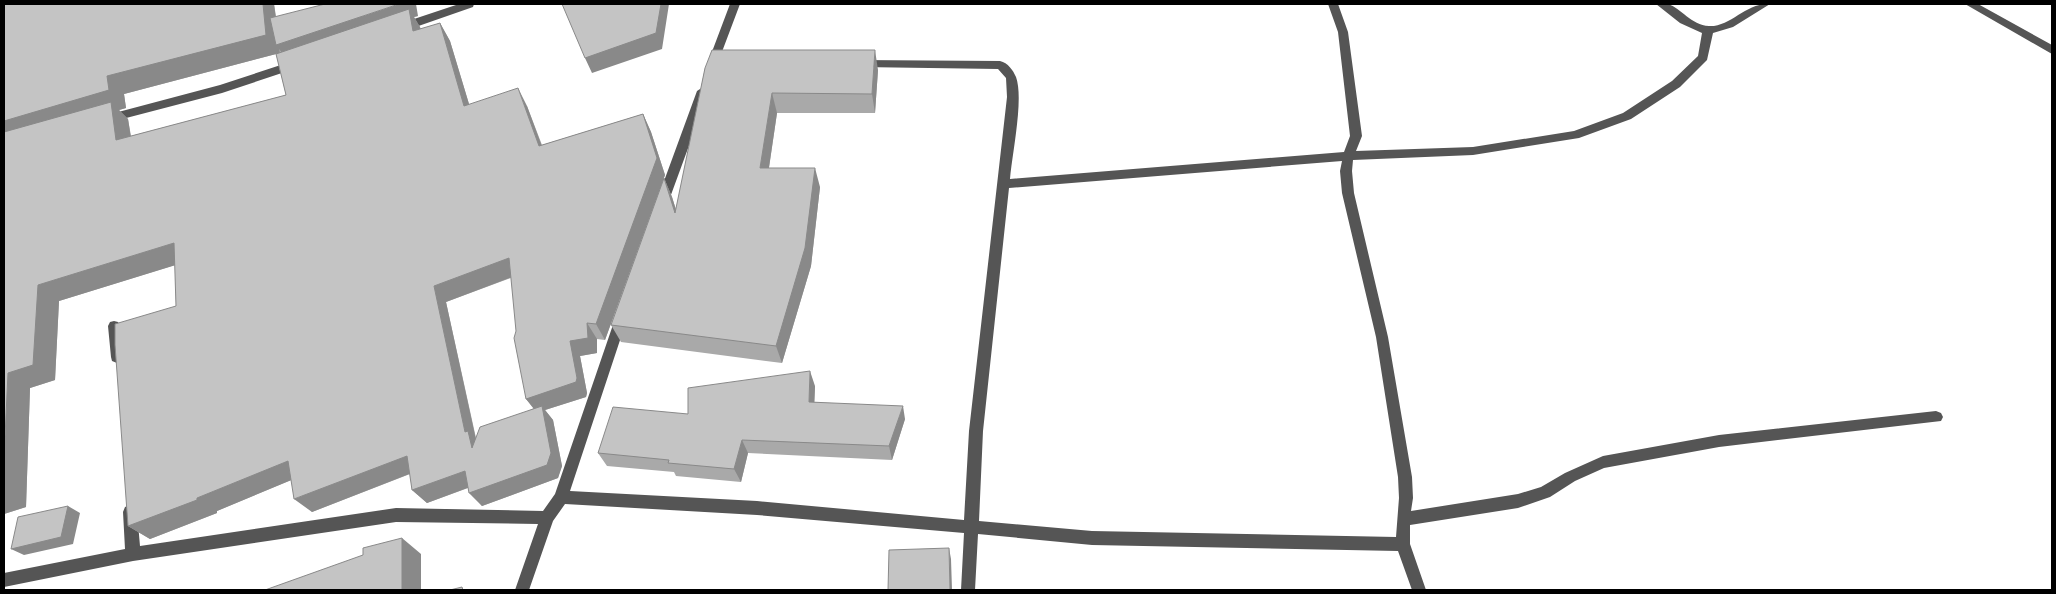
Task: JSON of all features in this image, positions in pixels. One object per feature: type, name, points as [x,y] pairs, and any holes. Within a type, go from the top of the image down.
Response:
[{"type":"street","points":[[390,32],[468,4]]},
{"type":"street","points":[[658,215],[719,61],[735,4]]},
{"type":"street","points":[[1333,4],[1343,32],[1356,136],[1348,156],[1346,171],[1348,193],[1382,337],[1405,478],[1406,498],[1403,519],[1403,544],[1419,590]]},
{"type":"street","points":[[1661,4],[1699,28],[1708,30],[1724,26],[1765,4]]},
{"type":"street","points":[[1970,4],[2052,50]]},
{"type":"street","points":[[1003,184],[1348,156],[1473,151],[1584,132],[1627,116],[1676,84],[1703,57],[1708,30]]},
{"type":"street","points":[[94,123],[222,89],[310,59]]},
{"type":"street","points":[[851,63],[1000,65],[1009,70],[1012,77],[1013,97],[976,431],[968,590]]},
{"type":"street","points":[[522,590],[547,518],[561,497],[625,306]]},
{"type":"street","points":[[114,326],[118,375]]},
{"type":"street","points":[[1403,519],[1518,501],[1545,492],[1570,477],[1603,462],[1719,442],[1936,417]]},
{"type":"street","points":[[128,494],[133,554]]},
{"type":"street","points":[[561,497],[757,508],[1092,538],[1403,544]]},
{"type":"street","points":[[4,580],[133,554],[396,515],[547,518]]},
{"type":"building","points":[[4,4],[263,4],[266,35],[107,76],[109,90],[4,121]]},
{"type":"building","points":[[325,4],[399,4],[276,45],[270,18]]},
{"type":"building","points":[[562,4],[661,4],[656,33],[585,58]]},
{"type":"building","points":[[409,9],[413,31],[440,23],[464,106],[518,88],[539,146],[643,114],[657,158],[596,324],[587,323],[588,338],[570,341],[577,378],[576,382],[526,399],[514,338],[516,331],[509,258],[434,286],[465,432],[468,431],[472,448],[480,427],[542,406],[551,453],[547,465],[469,493],[465,471],[412,490],[407,456],[294,499],[288,461],[197,498],[197,500],[128,526],[115,324],[176,306],[174,243],[38,285],[33,365],[8,373],[4,458],[4,132],[111,102],[116,140],[286,95],[276,54]]},
{"type":"building","points":[[712,50],[875,50],[872,94],[772,93],[760,168],[815,168],[805,248],[776,346],[611,325],[664,178],[675,213],[705,68]]},
{"type":"building","points":[[810,371],[809,402],[903,406],[889,446],[742,440],[734,469],[668,463],[669,460],[598,453],[613,407],[688,414],[688,388]]},
{"type":"building","points":[[68,506],[61,537],[11,549],[18,517]]},
{"type":"building","points":[[402,538],[402,590],[265,590],[363,555],[363,548]]},
{"type":"building","points":[[949,548],[950,590],[888,590],[889,550]]},
{"type":"building","points":[[462,587],[463,590],[450,590]]}]
